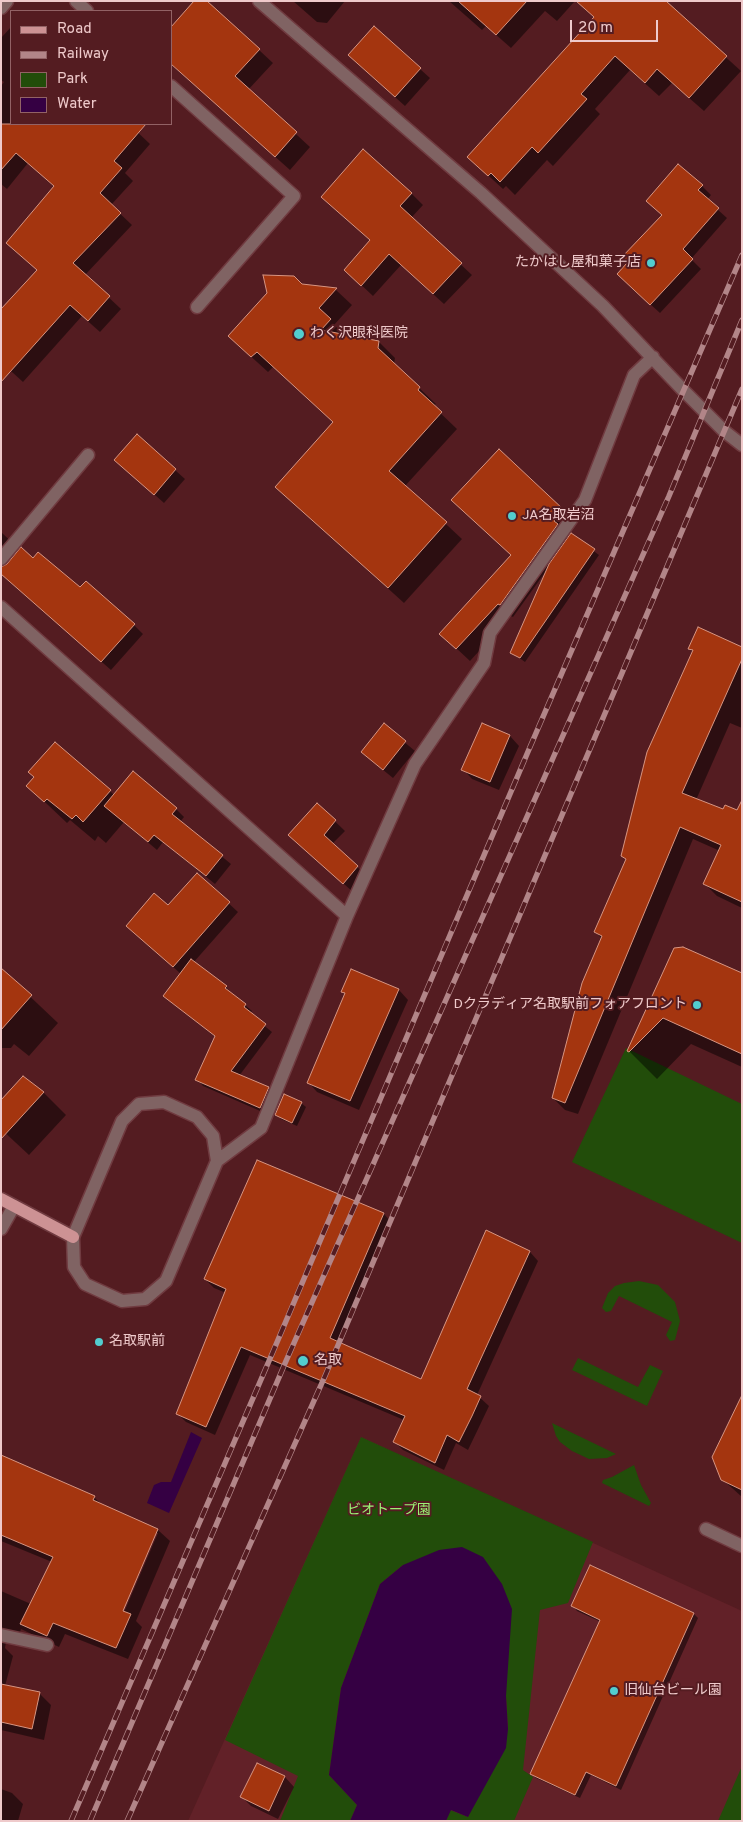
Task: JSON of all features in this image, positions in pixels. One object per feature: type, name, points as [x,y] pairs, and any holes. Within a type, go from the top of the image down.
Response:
[{"type":"main road","points":[[1,1199],[73,1237]]},
{"type":"street","points":[[1,8],[7,1]]},
{"type":"street","points":[[76,1],[87,10]]},
{"type":"street","points":[[259,1],[481,193],[603,306],[724,431],[742,445]]},
{"type":"street","points":[[172,87],[294,196],[197,307]]},
{"type":"street","points":[[217,1161],[213,1136],[197,1117],[164,1102],[139,1104],[122,1121],[73,1237],[74,1267],[84,1284],[122,1302],[145,1299],[166,1281],[217,1161],[261,1128],[346,916],[415,764],[484,663],[490,633],[585,500],[634,375],[653,358]]},
{"type":"street","points":[[1,558],[88,455]]},
{"type":"street","points":[[1,607],[346,916]]},
{"type":"street","points":[[1,1229],[14,1206]]},
{"type":"street","points":[[706,1529],[742,1546]]},
{"type":"street","points":[[1,1635],[46,1645]]},
{"type":"shaded area","points":[[361,1437],[742,1611],[742,1821],[188,1821]]},
{"type":"green space","points":[[626,1048],[742,1104],[742,1243],[572,1162]]},
{"type":"green space","points":[[639,1281],[658,1285],[675,1302],[680,1321],[675,1340],[670,1341],[666,1335],[672,1322],[619,1296],[611,1311],[606,1312],[602,1308],[608,1293],[615,1286]]},
{"type":"green space","points":[[578,1358],[638,1387],[650,1365],[663,1371],[647,1406],[572,1370]]},
{"type":"green space","points":[[552,1423],[616,1454],[607,1458],[589,1459],[572,1451],[560,1442]]},
{"type":"green space","name":"ビオトープ園","points":[[361,1437],[593,1542],[568,1603],[540,1610],[523,1770],[533,1777],[514,1821],[446,1821],[450,1810],[468,1817],[508,1729],[506,1696],[403,1565],[380,1584],[341,1688],[329,1775],[357,1805],[350,1821],[280,1821],[298,1776],[225,1740]]},
{"type":"green space","points":[[634,1465],[641,1485],[651,1503],[649,1506],[602,1483],[603,1480]]},
{"type":"green space","points":[[742,1766],[742,1821],[718,1821]]},
{"type":"water","points":[[191,1432],[202,1438],[169,1513],[147,1503],[154,1485],[161,1482],[171,1482]]},
{"type":"water","points":[[462,1547],[483,1557],[502,1584],[512,1609],[506,1696],[508,1729],[506,1748],[468,1817],[451,1810],[446,1821],[350,1821],[357,1805],[329,1775],[341,1688],[380,1584],[403,1565],[439,1550]]},
{"type":"building","points":[[194,1],[207,1],[260,49],[235,76],[297,132],[275,157],[172,65],[172,26]]},
{"type":"building","points":[[458,1],[527,1],[496,35]]},
{"type":"building","points":[[576,1],[666,1],[727,56],[689,98],[657,69],[645,83],[615,56],[581,94],[587,99],[538,153],[532,147],[500,182],[491,173],[488,176],[467,157],[594,17]]},
{"type":"building","points":[[374,26],[421,68],[395,97],[348,55]]},
{"type":"building","points":[[1,124],[145,125],[114,161],[122,168],[100,193],[121,213],[73,263],[110,296],[88,321],[70,305],[1,382],[1,309],[37,270],[6,243],[54,186],[16,153],[1,170]]},
{"type":"building","points":[[363,149],[412,193],[400,206],[462,263],[433,294],[389,254],[361,286],[344,270],[370,240],[321,197]]},
{"type":"building","points":[[678,164],[703,185],[698,190],[719,208],[683,249],[693,259],[650,305],[617,274],[627,263],[621,258],[662,215],[646,201]]},
{"type":"building","points":[[263,275],[294,276],[302,284],[337,288],[319,308],[331,319],[321,330],[379,341],[378,348],[420,387],[418,390],[442,412],[389,471],[447,522],[388,588],[275,487],[333,422],[257,352],[251,357],[228,336],[267,293]]},
{"type":"building","points":[[137,434],[176,469],[154,495],[114,460]]},
{"type":"building","points":[[499,449],[564,510],[554,521],[558,524],[500,605],[498,604],[456,649],[439,634],[511,555],[451,500]]},
{"type":"building","points":[[571,533],[595,549],[520,658],[510,653],[549,564]]},
{"type":"building","points":[[21,547],[33,558],[38,552],[80,587],[86,581],[135,624],[101,662],[1,574],[1,567],[7,564]]},
{"type":"building","points":[[698,627],[742,647],[742,659],[682,793],[723,809],[725,805],[737,810],[742,800],[742,902],[703,884],[721,845],[680,827],[565,1103],[552,1098],[582,983],[602,936],[594,932],[626,859],[621,856],[647,752],[693,650],[688,649]]},
{"type":"building","points":[[384,723],[406,741],[383,770],[361,752]]},
{"type":"building","points":[[482,723],[510,735],[490,782],[461,770]]},
{"type":"building","points":[[55,742],[111,790],[83,822],[76,815],[72,819],[47,799],[44,802],[26,786],[34,777],[28,772]]},
{"type":"building","points":[[133,771],[177,808],[172,814],[223,855],[206,876],[154,835],[148,842],[104,806]]},
{"type":"building","points":[[317,803],[336,820],[324,835],[358,866],[343,884],[288,835]]},
{"type":"building","points":[[197,873],[230,902],[173,967],[126,926],[154,893],[168,905]]},
{"type":"building","name":"Dクラディア名取駅前フォアフロント","points":[[683,947],[742,973],[742,1054],[663,1018],[629,1052],[627,1051],[674,948]]},
{"type":"building","points":[[191,959],[227,986],[225,988],[246,1004],[244,1007],[266,1024],[231,1071],[269,1087],[260,1108],[195,1080],[215,1036],[163,996]]},
{"type":"building","points":[[1,968],[32,995],[1,1030]]},
{"type":"building","points":[[351,969],[399,989],[350,1101],[307,1083],[345,993],[341,992]]},
{"type":"building","points":[[23,1076],[44,1092],[1,1139],[1,1100]]},
{"type":"building","points":[[284,1094],[302,1102],[292,1123],[275,1115]]},
{"type":"building","name":"名取","points":[[257,1160],[384,1213],[330,1338],[421,1379],[486,1230],[530,1251],[467,1389],[481,1396],[459,1442],[447,1435],[435,1463],[393,1442],[405,1416],[241,1347],[206,1427],[176,1414],[226,1289],[204,1279]]},
{"type":"building","points":[[742,1395],[742,1490],[721,1480],[712,1457]]},
{"type":"building","points":[[1,1455],[95,1496],[93,1500],[158,1529],[123,1611],[131,1614],[116,1648],[53,1623],[47,1636],[20,1624],[53,1557],[1,1535]]},
{"type":"building","name":"旧仙台ビール園","points":[[590,1565],[694,1613],[616,1786],[586,1772],[575,1795],[530,1774],[600,1620],[571,1606]]},
{"type":"building","points":[[1,1684],[40,1692],[32,1729],[1,1722]]},
{"type":"building","points":[[257,1763],[285,1776],[269,1811],[240,1797]]},
{"type":"railway","points":[[71,1821],[742,255]]},
{"type":"railway","points":[[90,1821],[286,1361],[669,496],[742,320]]},
{"type":"railway","points":[[127,1821],[325,1376],[742,389]]},
{"type":"place","name":"たかはし屋和菓子店","points":[[651,263]]},
{"type":"place","name":"わく沢眼科医院","points":[[299,334]]},
{"type":"place","name":"JA名取岩沼","points":[[512,516]]},
{"type":"place","name":"Dクラディア名取駅前フォアフロント","points":[[697,1005]]},
{"type":"place","name":"名取駅前","points":[[99,1342]]},
{"type":"place","name":"名取","points":[[303,1361]]},
{"type":"place","name":"旧仙台ビール園","points":[[614,1691]]}]
